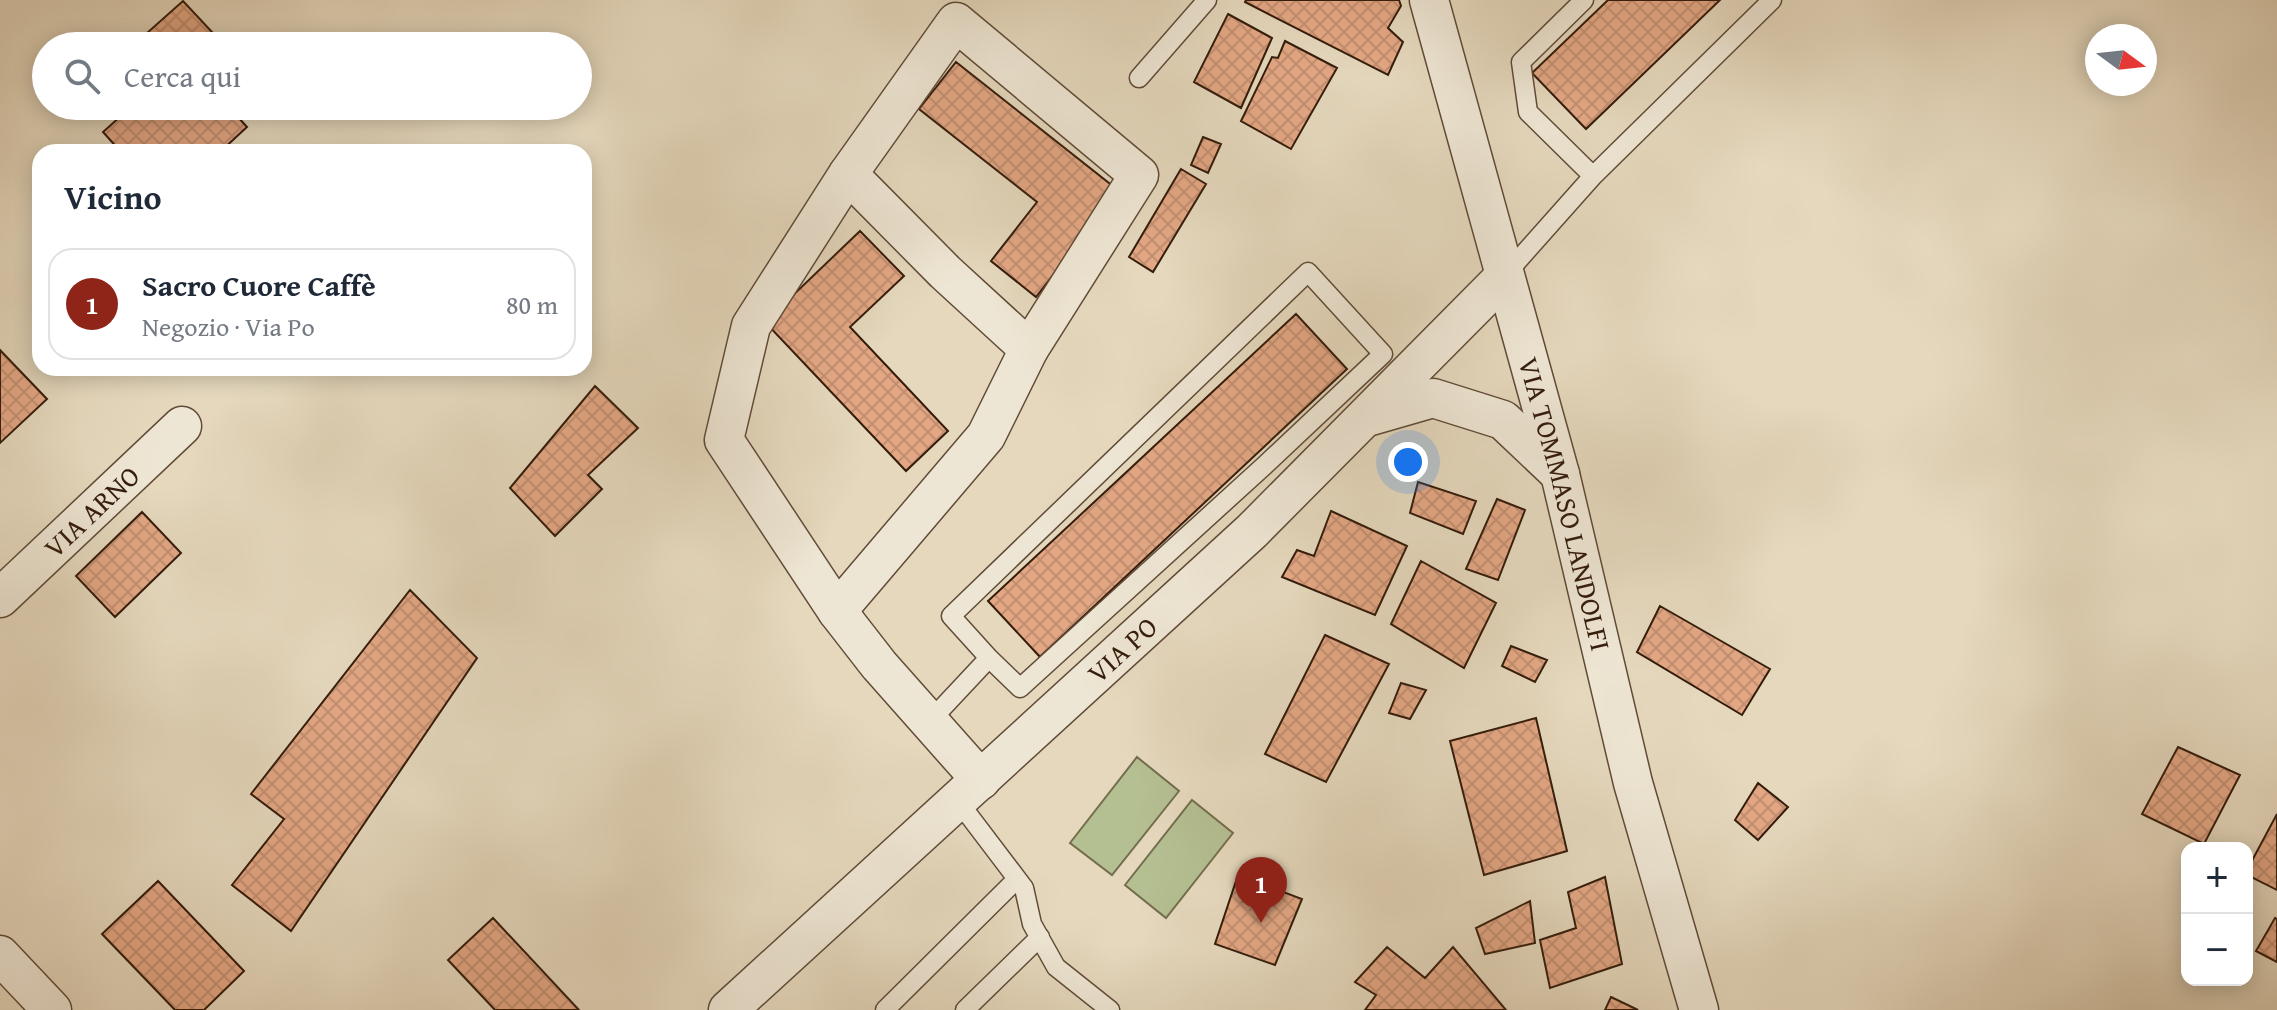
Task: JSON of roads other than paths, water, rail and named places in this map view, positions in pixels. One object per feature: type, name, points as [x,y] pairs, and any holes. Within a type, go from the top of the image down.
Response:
[{"type":"street","name":"VIA TOMMASO LANDOLFI","points":[[1429,0],[1560,474],[1633,783],[1699,1010]]},
{"type":"street","points":[[837,611],[986,436],[1029,349],[1139,175],[956,22],[848,174],[751,326],[724,440],[837,611],[879,665],[930,721],[970,790]]},
{"type":"street","points":[[848,174],[945,272],[1029,349]]},
{"type":"street","name":"VIA PO","points":[[739,1006],[1252,531],[1504,277]]},
{"type":"street","points":[[1364,418],[1433,398],[1503,420],[1560,474]]},
{"type":"street","name":"VIA ARNO","points":[[0,598],[182,426]]},
{"type":"street","points":[[0,955],[52,1010]]},
{"type":"lane","points":[[1139,78],[1207,0]]},
{"type":"lane","points":[[1584,0],[1521,62],[1528,112],[1593,176]]},
{"type":"lane","points":[[1504,277],[1593,176],[1772,0]]},
{"type":"lane","points":[[1308,272],[1383,354],[1020,688],[989,658],[951,616],[1308,272]]},
{"type":"lane","points":[[930,721],[989,658]]},
{"type":"lane","points":[[970,790],[1024,888],[1032,924],[1056,967],[1110,1010]]},
{"type":"lane","points":[[885,1010],[1017,879]]},
{"type":"lane","points":[[965,1010],[1040,937]]},
{"type":"place","name":"Sacro Cuore Caffè","points":[[1261,923]]}]
